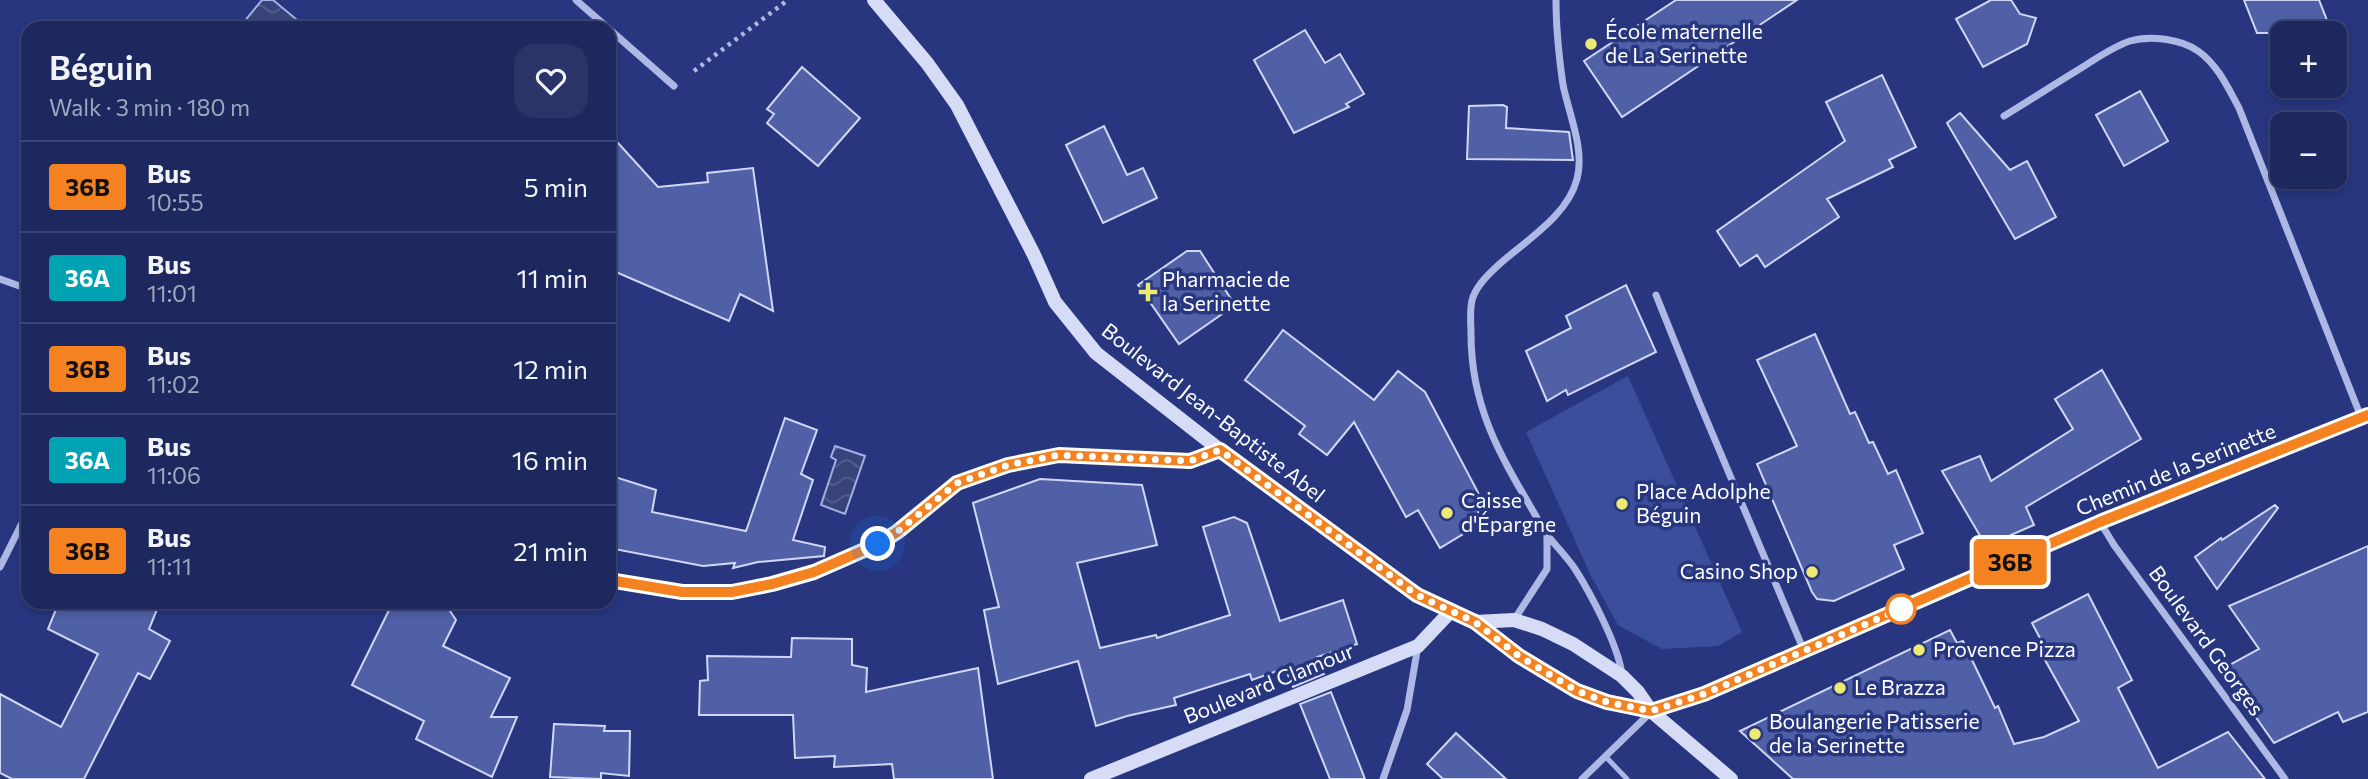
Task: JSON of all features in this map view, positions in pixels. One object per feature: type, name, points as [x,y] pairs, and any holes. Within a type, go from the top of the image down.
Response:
[{"type":"street","points":[[576,0],[601,21]]},
{"type":"street","name":"Boulevard Jean-Baptiste Abel","points":[[874,0],[928,63],[957,105],[1055,302],[1096,353],[1220,450],[1417,595],[1475,622]]},
{"type":"street","points":[[1556,0],[1557,40],[1563,85],[1579,159],[1577,179],[1567,202],[1479,285],[1471,305],[1475,381],[1493,442],[1547,535],[1575,569],[1591,597],[1617,653],[1622,676]]},
{"type":"street","points":[[616,34],[674,86]]},
{"type":"street","points":[[2004,116],[2129,42],[2162,40],[2197,50],[2210,61],[2224,80],[2243,118],[2364,417]]},
{"type":"street","points":[[0,279],[21,286]]},
{"type":"street","points":[[1656,295],[1804,651]]},
{"type":"street","name":"Chemin de la Serinette","points":[[1651,711],[1704,694],[2100,522],[2364,417]]},
{"type":"street","points":[[616,581],[682,592],[732,592],[772,584],[814,572],[878,544],[897,532],[957,483],[1008,465],[1059,455],[1190,461],[1220,450]]},
{"type":"street","name":"Boulevard Georges","points":[[2100,522],[2285,779]]},
{"type":"street","points":[[0,566],[21,525]]},
{"type":"street","points":[[1514,620],[1547,569],[1547,535]]},
{"type":"street","name":"Boulevard Clamour","points":[[1091,779],[1418,646],[1451,611]]},
{"type":"street","points":[[1475,622],[1514,620],[1559,636],[1622,676],[1638,692],[1651,711],[1731,779]]},
{"type":"street","points":[[1475,622],[1519,656],[1577,691],[1607,702],[1651,711]]},
{"type":"street","points":[[1383,779],[1407,710],[1418,646]]},
{"type":"street","points":[[1582,779],[1651,711]]},
{"type":"lane","points":[[1605,756],[1628,779]]},
{"type":"path","points":[[674,86],[788,0]]},
{"type":"shaded area","name":"Place Adolphe Béguin","points":[[1628,376],[1742,632],[1718,646],[1662,649],[1618,625],[1591,576],[1526,432]]},
{"type":"water","points":[[262,0],[273,0],[296,19],[294,21],[245,21]]},
{"type":"water","points":[[835,446],[865,456],[845,514],[821,505],[836,460],[831,457]]},
{"type":"building","points":[[1676,0],[1797,0],[1622,117],[1584,61]]},
{"type":"building","points":[[1991,0],[2011,0],[2020,14],[2036,18],[2027,44],[1983,67],[1956,19]]},
{"type":"building","points":[[2244,0],[2319,0],[2327,21],[2270,21],[2270,33],[2257,33]]},
{"type":"building","points":[[1305,30],[1325,63],[1340,54],[1364,94],[1346,104],[1349,107],[1294,133],[1254,60]]},
{"type":"building","points":[[802,67],[860,118],[818,166],[767,123],[774,114],[767,109]]},
{"type":"building","points":[[1882,75],[1916,147],[1889,160],[1893,167],[1827,199],[1839,217],[1765,267],[1757,255],[1740,266],[1717,231],[1845,141],[1826,102]]},
{"type":"building","points":[[2140,91],[2168,141],[2124,166],[2096,115]]},
{"type":"building","points":[[1469,106],[1507,107],[1506,128],[1569,132],[1573,160],[1467,159]]},
{"type":"building","points":[[1960,113],[2010,170],[2027,161],[2056,217],[2015,239],[1947,123]]},
{"type":"building","points":[[1104,126],[1127,175],[1143,168],[1157,198],[1103,223],[1066,145]]},
{"type":"building","points":[[616,141],[658,187],[708,182],[707,173],[753,168],[773,311],[740,294],[729,321],[616,272]]},
{"type":"building","points":[[1187,251],[1200,251],[1235,305],[1179,344],[1138,285]]},
{"type":"building","points":[[1626,285],[1656,352],[1568,395],[1566,390],[1547,401],[1526,351],[1571,328],[1566,316]]},
{"type":"building","points":[[1283,330],[1374,400],[1398,371],[1425,392],[1482,500],[1473,528],[1440,548],[1418,510],[1406,517],[1354,422],[1327,455],[1299,434],[1305,426],[1245,380]]},
{"type":"building","points":[[1815,334],[1850,414],[1855,412],[1869,443],[1873,442],[1888,474],[1896,470],[1923,533],[1894,545],[1904,569],[1834,601],[1817,599],[1812,592],[1757,464],[1797,446],[1757,360]]},
{"type":"building","points":[[2102,370],[2141,439],[2026,507],[2034,525],[1986,546],[1942,471],[1980,456],[1991,481],[2073,429],[2055,399]]},
{"type":"building","points":[[785,418],[817,430],[801,474],[813,480],[793,540],[825,547],[824,556],[758,562],[733,568],[735,563],[703,566],[616,549],[616,477],[656,490],[652,512],[746,531]]},
{"type":"building","points":[[1040,479],[1142,485],[1157,545],[1077,563],[1100,648],[1156,635],[1157,638],[1230,615],[1203,527],[1234,517],[1247,523],[1280,621],[1343,600],[1357,644],[1317,657],[1324,674],[1293,687],[1285,668],[1252,680],[1250,674],[1174,698],[1176,705],[1096,726],[1078,661],[998,684],[984,610],[999,607],[973,503]]},
{"type":"building","points":[[2275,505],[2278,508],[2217,589],[2195,557]]},
{"type":"building","points":[[2368,546],[2368,712],[2343,722],[2338,712],[2274,743],[2222,669],[2259,649],[2229,606]]},
{"type":"building","points":[[2088,594],[2132,680],[2118,688],[2158,768],[2228,732],[2265,779],[1793,779],[1740,731],[1950,630],[1957,643],[1963,641],[1995,708],[1998,706],[2014,744],[2044,737],[2079,721],[2045,660],[2050,657],[2032,623]]},
{"type":"building","points":[[56,609],[157,609],[149,629],[170,641],[150,679],[138,673],[84,779],[12,779],[0,773],[0,694],[61,727],[98,654],[48,629]]},
{"type":"building","points":[[390,609],[449,609],[456,620],[443,646],[510,678],[491,717],[517,717],[492,777],[416,739],[424,721],[352,685]]},
{"type":"building","points":[[792,638],[852,639],[852,665],[867,668],[866,692],[978,668],[993,779],[894,779],[892,764],[834,767],[835,756],[795,758],[793,715],[699,715],[700,681],[708,680],[707,656],[791,657]]},
{"type":"building","points":[[1331,692],[1365,779],[1330,779],[1300,704]]},
{"type":"building","points":[[554,724],[605,726],[604,731],[630,731],[629,776],[601,773],[601,779],[550,777]]},
{"type":"building","points":[[1456,733],[1506,779],[1443,779],[1427,764]]},
{"type":"bus line","name":"36B","points":[[616,582],[682,592],[732,592],[772,584],[814,572],[878,544],[897,532],[957,483],[1008,465],[1059,455],[1190,461],[1220,450],[1417,595],[1475,622],[1519,656],[1589,697],[1651,711],[1704,694],[2100,522],[2368,415]]},
{"type":"place","name":"École maternelle de La Serinette","points":[[1591,44]]},
{"type":"place","name":"Pharmacie de la Serinette","points":[[1148,292]]},
{"type":"place","name":"Place Adolphe Béguin","points":[[1622,504]]},
{"type":"place","name":"Caisse d'Épargne","points":[[1447,513]]},
{"type":"place","name":"Casino Shop","points":[[1812,572]]},
{"type":"place","name":"Provence Pizza","points":[[1919,650]]},
{"type":"place","name":"Le Brazza","points":[[1840,688]]},
{"type":"place","name":"Boulangerie Patisserie de la Serinette","points":[[1755,734]]},
{"type":"route","points":[[878,544],[897,532],[957,483],[1008,465],[1059,455],[1190,461],[1220,450],[1417,595],[1475,622],[1519,656],[1589,697],[1651,711],[1704,694],[1901,609]]}]
